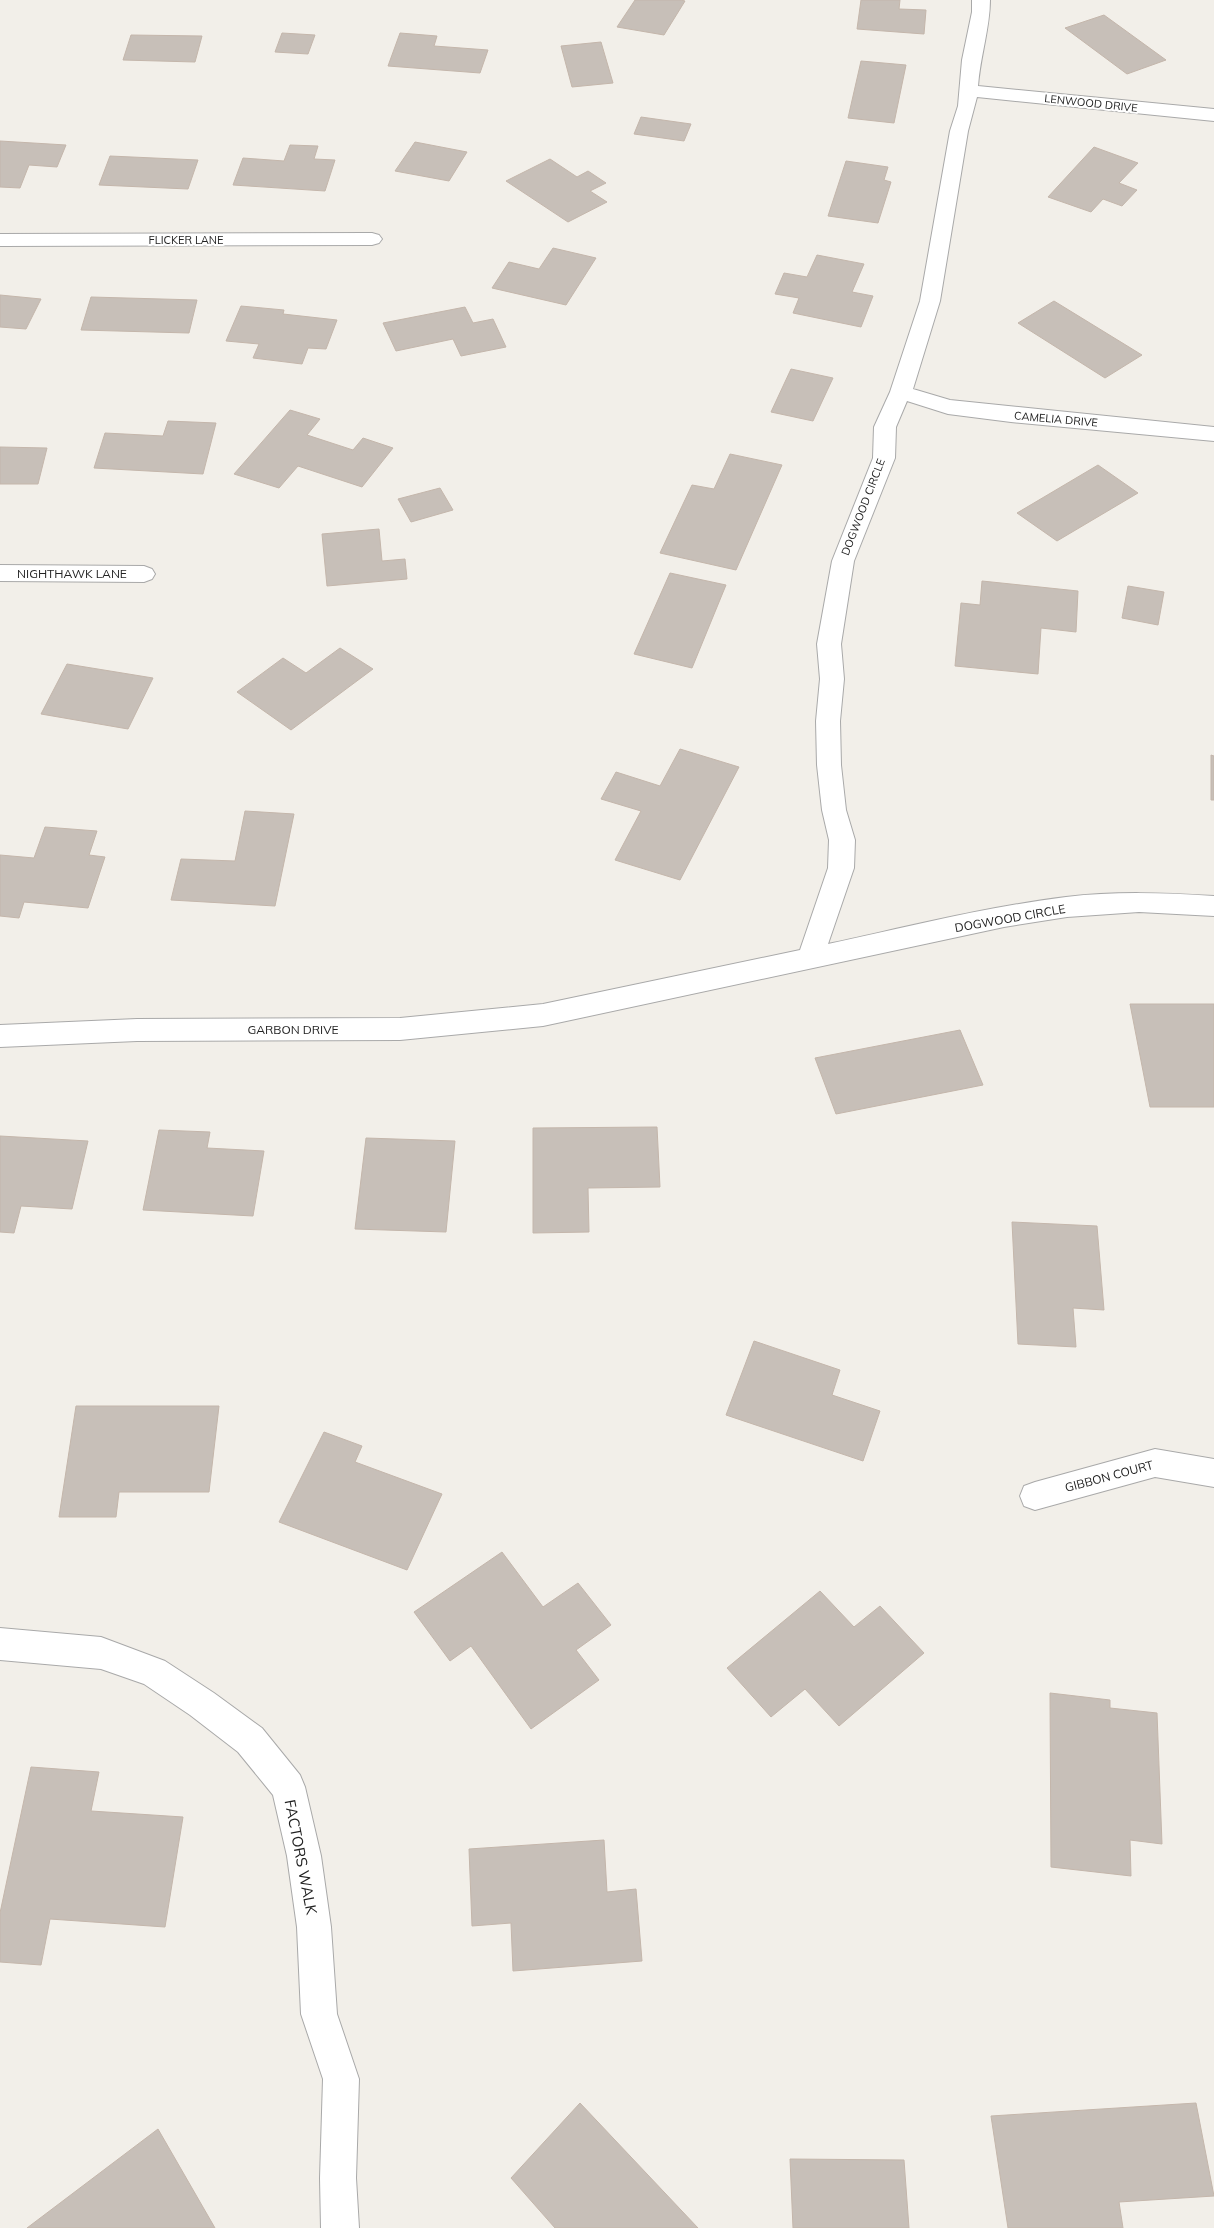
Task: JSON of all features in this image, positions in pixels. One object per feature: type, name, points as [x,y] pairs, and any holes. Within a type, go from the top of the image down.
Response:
[{"type":"street","name":"DOGWOOD CIRCLE","points":[[810,959],[841,868],[842,840],[834,810],[829,765],[828,721],[832,679],[828,644],[843,561],[884,458],[885,427],[901,392],[930,301],[959,131],[967,106],[967,90],[981,12],[981,0]]},
{"type":"street","name":"LENWOOD DRIVE","points":[[967,90],[1214,115]]},
{"type":"street","name":"FLICKER LANE","points":[[0,240],[372,239]]},
{"type":"street","name":"CAMELIA DRIVE","points":[[901,392],[948,407],[1011,415],[1214,434]]},
{"type":"street","name":"NIGHTHAWK LANE","points":[[0,573],[144,574]]},
{"type":"street","name":"DOGWOOD CIRCLE","points":[[585,1007],[1004,917],[1067,907],[1139,902],[1214,906]]},
{"type":"street","name":"GARBON DRIVE","points":[[0,1036],[137,1030],[400,1029],[542,1015],[585,1007]]},
{"type":"street","name":"GIBBON COURT","points":[[1035,1496],[1155,1463],[1214,1473]]},
{"type":"street","name":"FACTORS WALK","points":[[0,1644],[100,1653],[154,1672],[202,1704],[250,1740],[288,1787],[304,1856],[314,1927],[319,2014],[341,2079],[338,2178],[340,2228]]},
{"type":"building","points":[[635,0],[685,1],[664,35],[617,27]]},
{"type":"building","points":[[861,0],[900,0],[899,9],[926,10],[924,34],[857,29]]},
{"type":"building","points":[[1104,15],[1166,60],[1127,74],[1065,28]]},
{"type":"building","points":[[282,33],[315,35],[308,54],[275,52]]},
{"type":"building","points":[[400,33],[437,36],[434,46],[488,50],[480,73],[388,66]]},
{"type":"building","points":[[131,35],[202,36],[195,62],[123,60]]},
{"type":"building","points":[[601,42],[613,83],[572,87],[561,46]]},
{"type":"building","points":[[861,61],[906,65],[894,123],[848,118]]},
{"type":"building","points":[[641,117],[691,124],[684,141],[634,134]]},
{"type":"building","points":[[0,141],[66,145],[57,167],[29,165],[20,188],[0,187]]},
{"type":"building","points":[[415,142],[467,152],[449,181],[395,171]]},
{"type":"building","points":[[290,145],[318,146],[314,159],[335,160],[325,191],[233,185],[243,158],[284,161]]},
{"type":"building","points":[[1094,147],[1138,163],[1119,183],[1137,190],[1122,206],[1103,199],[1091,212],[1048,197]]},
{"type":"building","points":[[110,156],[198,160],[188,189],[99,185]]},
{"type":"building","points":[[550,159],[577,177],[588,171],[606,183],[590,191],[607,202],[568,222],[506,181]]},
{"type":"building","points":[[846,161],[888,167],[884,180],[891,182],[878,223],[828,216]]},
{"type":"building","points":[[553,248],[596,258],[566,305],[492,288],[509,262],[539,269]]},
{"type":"building","points":[[817,255],[864,264],[852,292],[873,296],[861,327],[793,313],[799,298],[775,294],[784,273],[807,277]]},
{"type":"building","points":[[0,295],[41,299],[26,329],[0,327]]},
{"type":"building","points":[[91,297],[197,300],[189,333],[81,330]]},
{"type":"building","points":[[1054,301],[1142,355],[1105,378],[1018,323]]},
{"type":"building","points":[[241,306],[284,310],[283,314],[337,320],[326,349],[308,348],[302,364],[253,358],[259,344],[226,341]]},
{"type":"building","points":[[465,307],[473,323],[493,319],[506,347],[461,356],[453,339],[396,351],[383,323]]},
{"type":"building","points":[[791,369],[833,378],[813,421],[771,412]]},
{"type":"building","points":[[290,410],[320,419],[307,435],[353,450],[363,438],[393,448],[362,487],[298,466],[279,488],[234,474]]},
{"type":"building","points":[[168,421],[216,423],[203,474],[94,468],[105,433],[163,436]]},
{"type":"building","points":[[0,447],[47,448],[38,484],[0,484]]},
{"type":"building","points":[[730,454],[782,465],[736,570],[660,553],[692,485],[714,489]]},
{"type":"building","points":[[1098,465],[1138,493],[1057,541],[1017,513]]},
{"type":"building","points":[[440,488],[453,510],[411,522],[398,499]]},
{"type":"building","points":[[379,529],[382,561],[405,559],[407,579],[327,586],[322,534]]},
{"type":"building","points":[[670,573],[726,585],[692,668],[634,654]]},
{"type":"building","points":[[982,581],[1078,591],[1076,632],[1041,628],[1038,674],[955,666],[961,603],[980,605]]},
{"type":"building","points":[[1128,586],[1164,592],[1158,625],[1122,618]]},
{"type":"building","points":[[340,648],[373,669],[291,730],[237,692],[283,658],[306,673]]},
{"type":"building","points":[[67,664],[153,678],[128,729],[41,714]]},
{"type":"building","points":[[680,749],[739,767],[680,880],[615,860],[641,811],[601,799],[616,772],[660,786]]},
{"type":"building","points":[[1211,755],[1214,756],[1214,800],[1211,800]]},
{"type":"building","points":[[245,811],[294,814],[275,906],[171,900],[181,859],[235,861]]},
{"type":"building","points":[[45,827],[97,831],[89,855],[105,857],[88,908],[24,902],[19,918],[0,916],[0,855],[34,858]]},
{"type":"building","points":[[1130,1004],[1214,1004],[1214,1107],[1150,1107]]},
{"type":"building","points":[[960,1030],[983,1085],[836,1114],[815,1058]]},
{"type":"building","points":[[657,1127],[660,1187],[588,1188],[589,1232],[533,1233],[533,1128]]},
{"type":"building","points":[[159,1130],[210,1132],[207,1148],[264,1151],[253,1216],[143,1210]]},
{"type":"building","points":[[0,1136],[88,1141],[72,1209],[21,1206],[14,1233],[0,1232]]},
{"type":"building","points":[[366,1138],[455,1141],[446,1232],[355,1229]]},
{"type":"building","points":[[1012,1222],[1097,1226],[1104,1310],[1073,1308],[1076,1347],[1018,1344]]},
{"type":"building","points":[[754,1341],[840,1370],[832,1395],[880,1411],[863,1461],[726,1415]]},
{"type":"building","points":[[76,1406],[219,1406],[209,1492],[119,1492],[116,1517],[59,1517]]},
{"type":"building","points":[[324,1432],[362,1446],[355,1462],[442,1494],[407,1570],[279,1522]]},
{"type":"building","points":[[502,1552],[543,1607],[578,1583],[611,1625],[576,1650],[599,1680],[531,1729],[471,1646],[450,1661],[414,1612]]},
{"type":"building","points":[[820,1591],[854,1627],[880,1606],[924,1653],[839,1726],[805,1689],[771,1717],[727,1668]]},
{"type":"building","points":[[1050,1693],[1110,1700],[1110,1708],[1157,1713],[1162,1844],[1130,1840],[1131,1876],[1051,1867]]},
{"type":"building","points":[[31,1767],[99,1772],[91,1811],[183,1817],[165,1927],[50,1919],[41,1965],[0,1962],[0,1913]]},
{"type":"building","points":[[604,1840],[607,1892],[636,1889],[642,1961],[513,1971],[511,1923],[472,1926],[469,1849]]},
{"type":"building","points":[[580,2103],[698,2228],[555,2228],[511,2178]]},
{"type":"building","points":[[1196,2103],[1214,2196],[1119,2202],[1123,2228],[1008,2228],[991,2116]]},
{"type":"building","points":[[158,2129],[215,2228],[27,2228]]},
{"type":"building","points":[[790,2159],[904,2160],[909,2228],[793,2228]]}]
